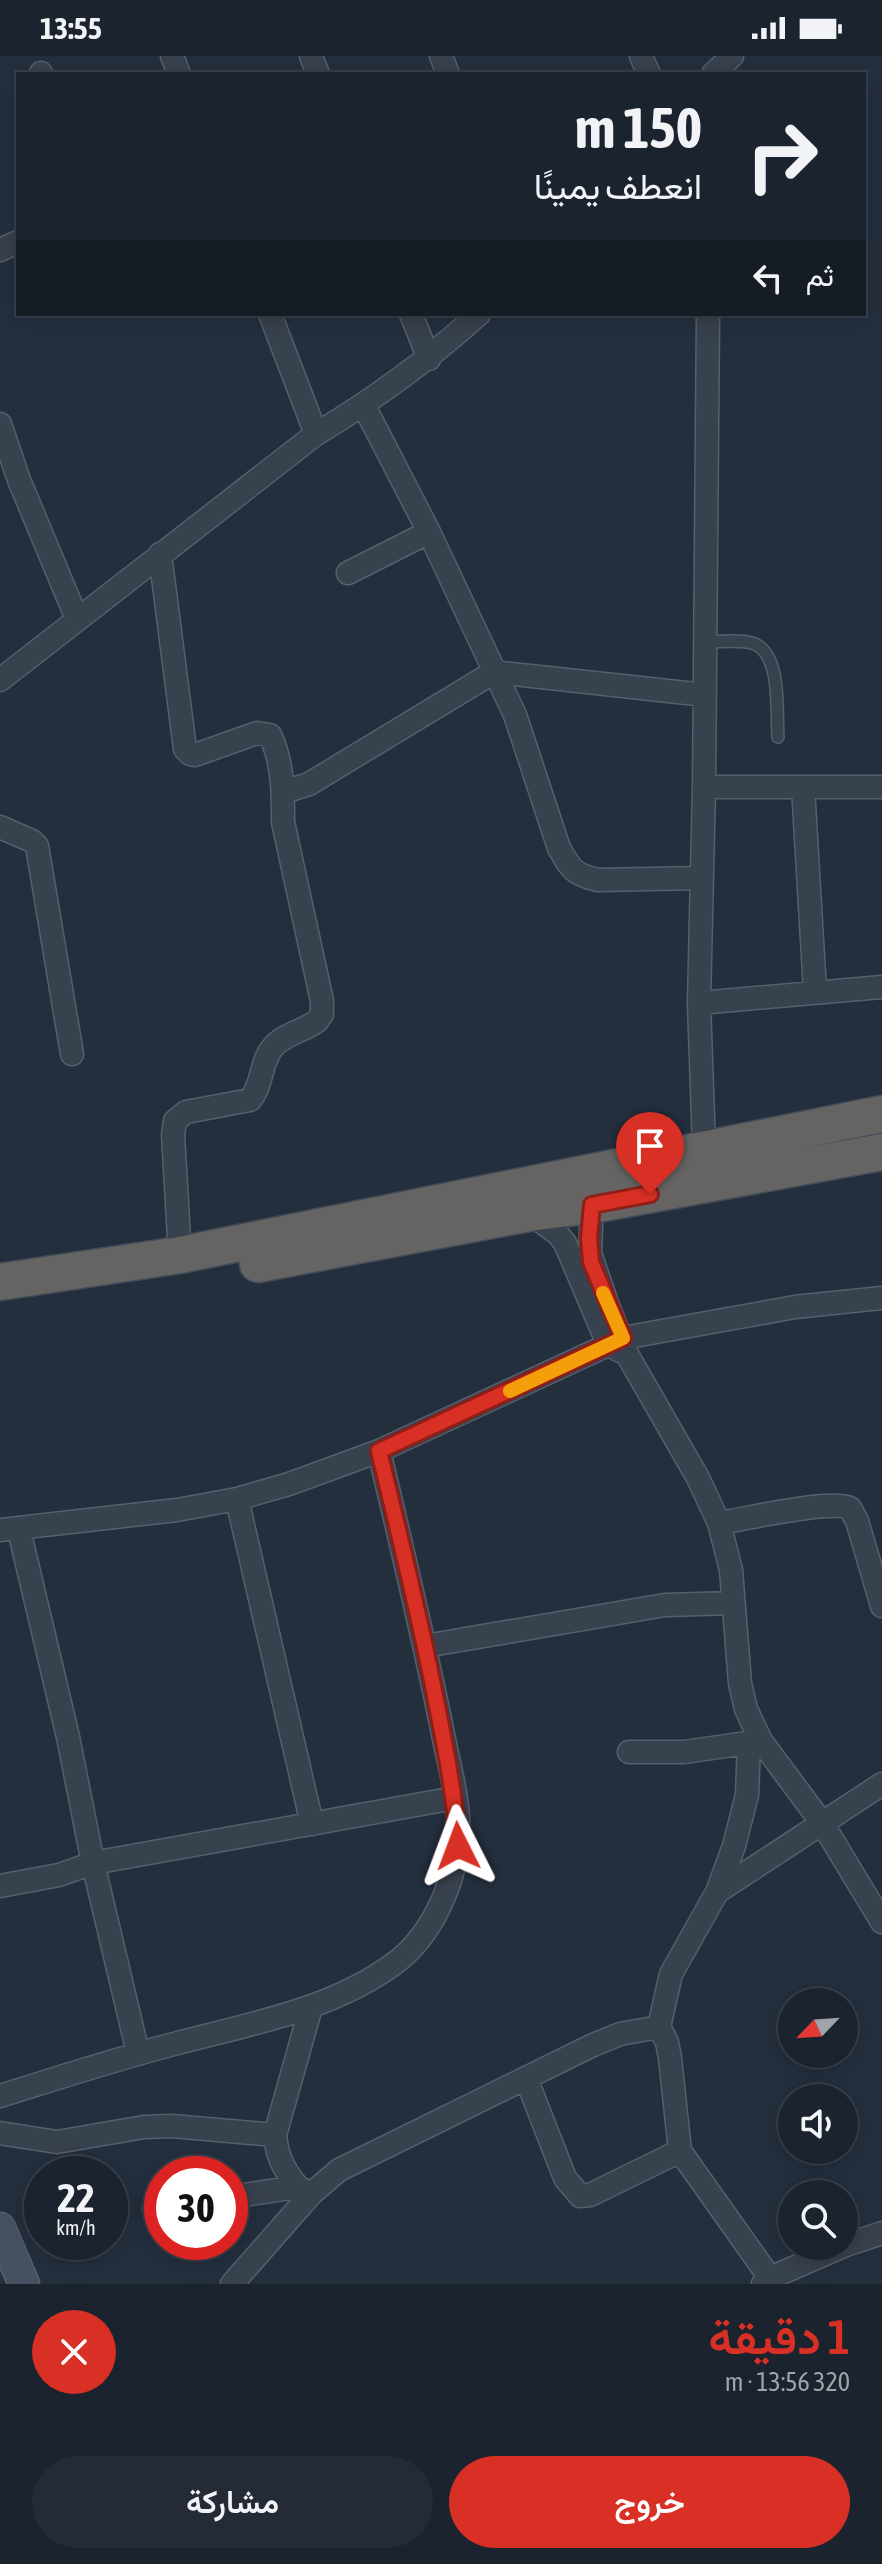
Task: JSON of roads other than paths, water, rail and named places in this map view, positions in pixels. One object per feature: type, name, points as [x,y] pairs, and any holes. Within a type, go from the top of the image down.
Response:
[{"type":"highway","points":[[0,1282],[180,1255],[704,1147],[882,1114]]},
{"type":"highway","points":[[0,1306],[154,1283],[529,1213],[592,1205],[882,1152]]},
{"type":"main road","points":[[0,2228],[24,2284]]},
{"type":"street","points":[[715,72],[732,56]]},
{"type":"street","points":[[271,316],[316,434]]},
{"type":"street","points":[[412,316],[429,359]]},
{"type":"street","points":[[0,680],[316,434],[364,406],[429,359],[477,316]]},
{"type":"street","points":[[704,1147],[699,1003],[708,316]]},
{"type":"street","points":[[364,406],[429,532],[515,715],[559,848],[570,868],[581,876],[598,880],[701,878]]},
{"type":"street","points":[[0,424],[9,483],[77,619]]},
{"type":"street","points":[[348,573],[429,532]]},
{"type":"street","points":[[160,554],[185,749],[195,755],[246,736],[270,735],[277,753],[284,792],[283,822],[322,1001],[322,1014],[310,1026],[273,1047],[250,1100],[186,1112],[175,1121],[173,1135],[180,1255]]},
{"type":"street","points":[[284,792],[309,784],[494,672],[705,695]]},
{"type":"street","points":[[704,787],[882,787]]},
{"type":"street","points":[[803,787],[815,991]]},
{"type":"street","points":[[0,827],[37,846],[72,1054]]},
{"type":"street","points":[[699,1003],[882,987]]},
{"type":"street","points":[[592,1205],[589,1238],[591,1262],[620,1346]]},
{"type":"street","points":[[529,1213],[557,1233],[565,1243],[620,1346],[698,1478],[719,1523],[731,1570],[743,1697],[755,1743],[741,1822],[717,1892],[671,1974],[659,2027],[667,2042],[670,2058],[680,2151],[766,2281],[882,2233]]},
{"type":"street","points":[[138,2053],[93,1863],[68,1737],[9,1530],[177,1510],[237,1499],[289,1484],[379,1451],[620,1346],[795,1307],[882,1298]]},
{"type":"street","points":[[0,2096],[138,2053],[311,2007],[393,1965],[409,1952],[428,1928],[451,1879],[458,1846],[455,1798],[425,1646],[379,1451]]},
{"type":"street","points":[[237,1499],[312,1824]]},
{"type":"street","points":[[719,1523],[824,1506],[843,1505],[850,1508],[857,1521],[882,1606]]},
{"type":"street","points":[[425,1646],[665,1605],[733,1603]]},
{"type":"street","points":[[629,1752],[684,1752],[755,1743]]},
{"type":"street","points":[[755,1743],[822,1823],[882,1922]]},
{"type":"street","points":[[717,1892],[882,1784]]},
{"type":"street","points":[[0,1886],[59,1875],[93,1863],[455,1798]]},
{"type":"street","points":[[304,2191],[282,2166],[275,2135],[311,2007]]},
{"type":"street","points":[[232,2284],[304,2191],[339,2170],[620,2034],[659,2027]]},
{"type":"street","points":[[526,2078],[565,2178],[580,2196],[590,2195],[680,2151]]},
{"type":"street","points":[[0,2133],[57,2142],[144,2127],[172,2126],[275,2135]]},
{"type":"street","points":[[248,2196],[304,2191]]},
{"type":"lane","points":[[706,642],[753,643],[767,653],[774,668],[778,737]]}]
